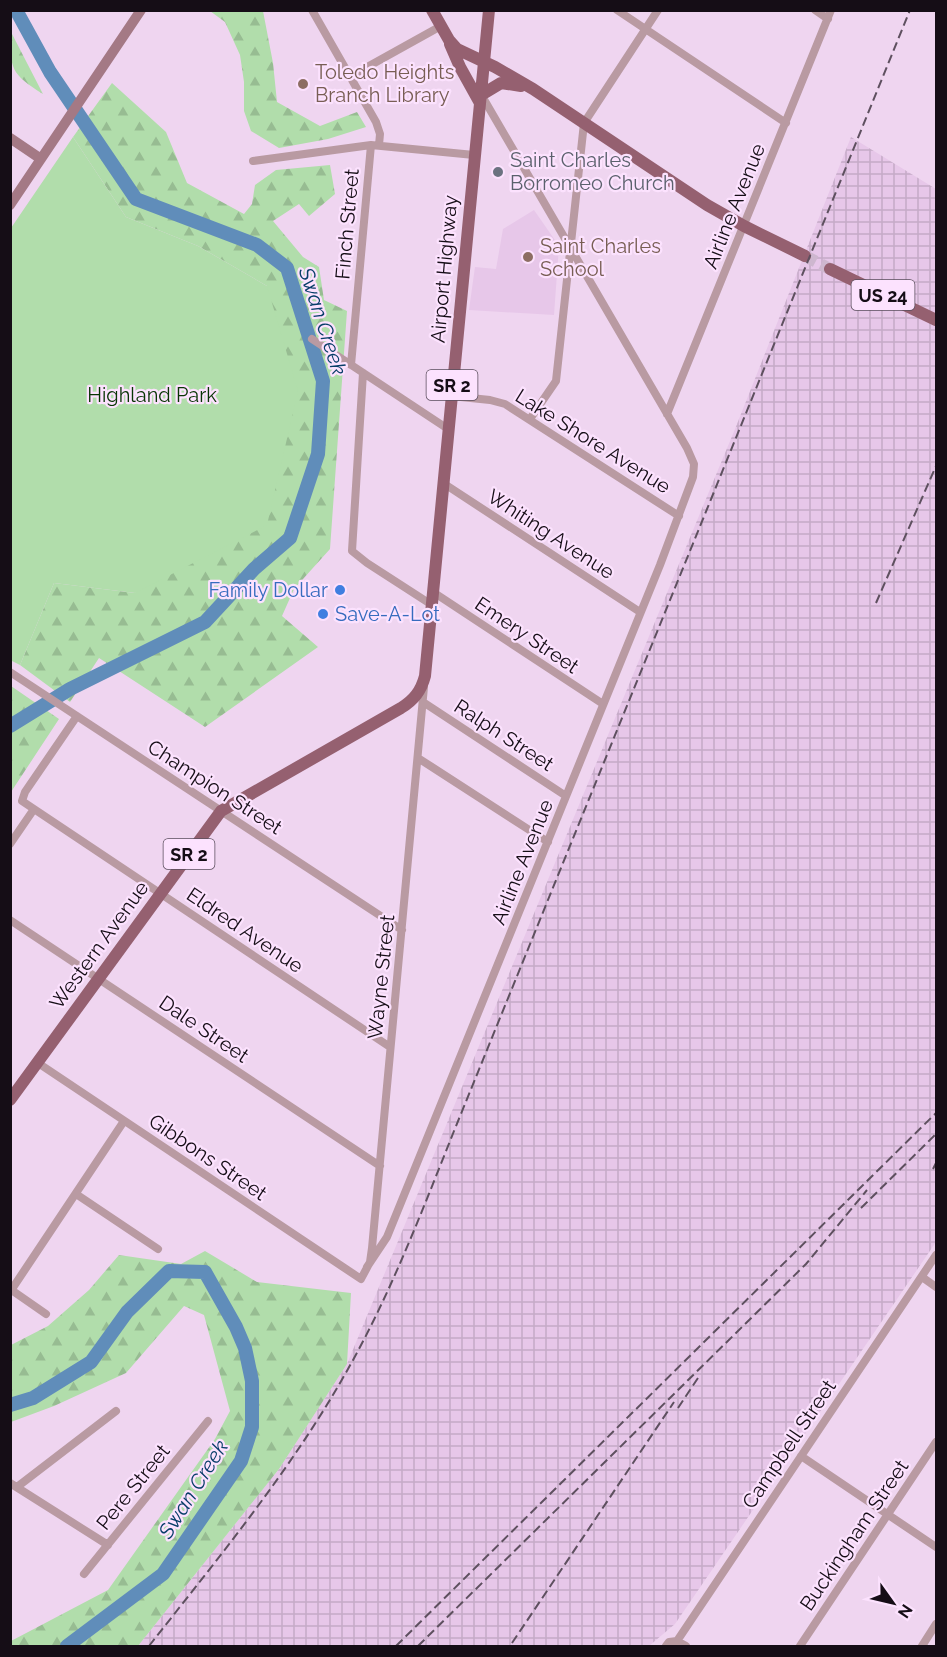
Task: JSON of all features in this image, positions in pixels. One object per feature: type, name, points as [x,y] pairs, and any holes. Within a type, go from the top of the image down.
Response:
[{"type":"main road","points":[[432,10],[449,40],[459,67],[480,99],[501,83],[533,89]]},
{"type":"main road","name":"Airport Highway","points":[[425,676],[489,10]]},
{"type":"main road","points":[[449,40],[463,53],[533,89],[707,204],[744,226],[805,256]]},
{"type":"main road","name":"US 24","points":[[830,269],[936,320]]},
{"type":"main road","name":"Western Avenue","points":[[10,1100],[221,811],[406,705],[420,690],[425,676]]},
{"type":"street","points":[[10,205],[141,10]]},
{"type":"street","name":"Finch Street","points":[[312,10],[351,76],[380,134],[375,145],[351,365]]},
{"type":"street","points":[[617,10],[786,123]]},
{"type":"street","points":[[530,419],[556,381],[584,123],[658,10]]},
{"type":"street","points":[[815,10],[828,19]]},
{"type":"street","name":"Airline Avenue","points":[[367,1267],[387,1237],[679,516],[693,477],[694,464],[667,414],[831,10]]},
{"type":"street","points":[[351,76],[441,26]]},
{"type":"street","points":[[480,99],[667,414]]},
{"type":"street","points":[[10,138],[41,159]]},
{"type":"street","points":[[253,161],[375,145],[474,156]]},
{"type":"street","points":[[312,339],[448,429]]},
{"type":"street","name":"Emery Street","points":[[363,373],[352,551],[367,563],[433,598],[603,704]]},
{"type":"street","name":"Lake Shore Avenue","points":[[451,396],[502,403],[679,516]]},
{"type":"street","name":"Whiting Avenue","points":[[443,483],[640,612]]},
{"type":"street","name":"Champion Street","points":[[10,672],[402,930]]},
{"type":"street","name":"Wayne Street","points":[[361,1279],[372,1248],[425,676]]},
{"type":"street","name":"Ralph Street","points":[[423,702],[566,796]]},
{"type":"street","name":"Eldred Avenue","points":[[77,716],[25,792],[22,801],[390,1047]]},
{"type":"street","points":[[418,758],[548,842]]},
{"type":"street","points":[[10,844],[34,809]]},
{"type":"street","name":"Dale Street","points":[[10,920],[380,1166]]},
{"type":"street","name":"Gibbons Street","points":[[38,1063],[361,1279]]},
{"type":"street","points":[[46,1314],[11,1290],[124,1121]]},
{"type":"street","points":[[76,1194],[158,1249]]},
{"type":"street","name":"Campbell Street","points":[[666,1647],[669,1642],[677,1641],[936,1255]]},
{"type":"street","points":[[922,1277],[936,1287]]},
{"type":"street","points":[[108,1545],[14,1485],[116,1411]]},
{"type":"street","name":"Pere Street","points":[[84,1574],[208,1421]]},
{"type":"street","name":"Buckingham Street","points":[[800,1647],[936,1442]]},
{"type":"street","points":[[801,1456],[936,1547]]},
{"type":"street","points":[[922,1647],[936,1624]]},
{"type":"street","points":[[677,1641],[686,1647]]},
{"type":"shaded area","points":[[851,137],[936,189],[936,1242],[675,1624],[649,1646],[138,1646],[279,1469],[347,1364],[735,429]]},
{"type":"shaded area","name":"Saint Charles School","points":[[534,210],[559,246],[554,315],[469,310],[475,267],[496,269],[503,229]]},
{"type":"green space","points":[[210,11],[263,11],[273,63],[277,102],[320,126],[357,112],[366,127],[328,139],[279,148],[251,131],[244,111],[244,82],[240,55],[225,22]]},
{"type":"green space","points":[[10,32],[43,94],[18,75],[12,63]]},
{"type":"green space","points":[[112,83],[166,132],[187,183],[244,214],[252,204],[255,185],[276,170],[330,165],[335,194],[309,216],[299,204],[273,221],[303,257],[319,267],[324,300],[347,311],[330,549],[294,589],[282,616],[318,647],[205,727],[99,658],[70,702],[20,665],[54,583],[135,593],[267,286],[198,246],[126,217],[73,137]]},
{"type":"green space","name":"Highland Park","points":[[73,137],[126,217],[198,246],[267,286],[298,391],[267,525],[135,593],[54,583],[20,665],[10,660],[11,228]]},
{"type":"green space","points":[[11,686],[59,719],[11,792]]},
{"type":"green space","points":[[205,1251],[257,1282],[351,1293],[347,1364],[279,1469],[138,1646],[11,1646],[11,1641],[108,1590],[215,1439],[230,1411],[204,1315],[184,1306],[126,1373],[54,1406],[11,1422],[11,1345],[48,1326],[89,1290],[119,1255],[181,1264]]},
{"type":"waterway","name":"Swan Creek","points":[[10,726],[70,689],[205,622],[254,569],[290,538],[318,454],[323,381],[287,268],[257,245],[136,199],[50,72],[16,10]]},
{"type":"waterway","name":"Swan Creek","points":[[10,1405],[33,1398],[91,1362],[127,1312],[169,1271],[205,1272],[236,1327],[245,1348],[252,1381],[252,1427],[241,1461],[163,1574],[67,1646]]},
{"type":"tunnel","points":[[805,256],[830,269]]},
{"type":"railway","points":[[149,1646],[254,1512],[303,1442],[348,1369],[392,1281],[910,10]]},
{"type":"railway","points":[[876,603],[936,466]]},
{"type":"railway","points":[[396,1646],[936,1113]]},
{"type":"railway","points":[[861,1208],[936,1134]]},
{"type":"railway","points":[[933,1169],[936,1163]]},
{"type":"railway","points":[[418,1646],[806,1264],[867,1190]]},
{"type":"railway","points":[[678,1408],[698,1378]]},
{"type":"railway","points":[[512,1643],[674,1402]]},
{"type":"place","name":"Toledo Heights Branch Library","points":[[303,84]]},
{"type":"place","name":"Saint Charles Borromeo Church","points":[[498,172]]},
{"type":"place","name":"Saint Charles School","points":[[528,257]]},
{"type":"place","name":"Family Dollar","points":[[340,590]]},
{"type":"place","name":"Save-A-Lot","points":[[323,614]]}]
